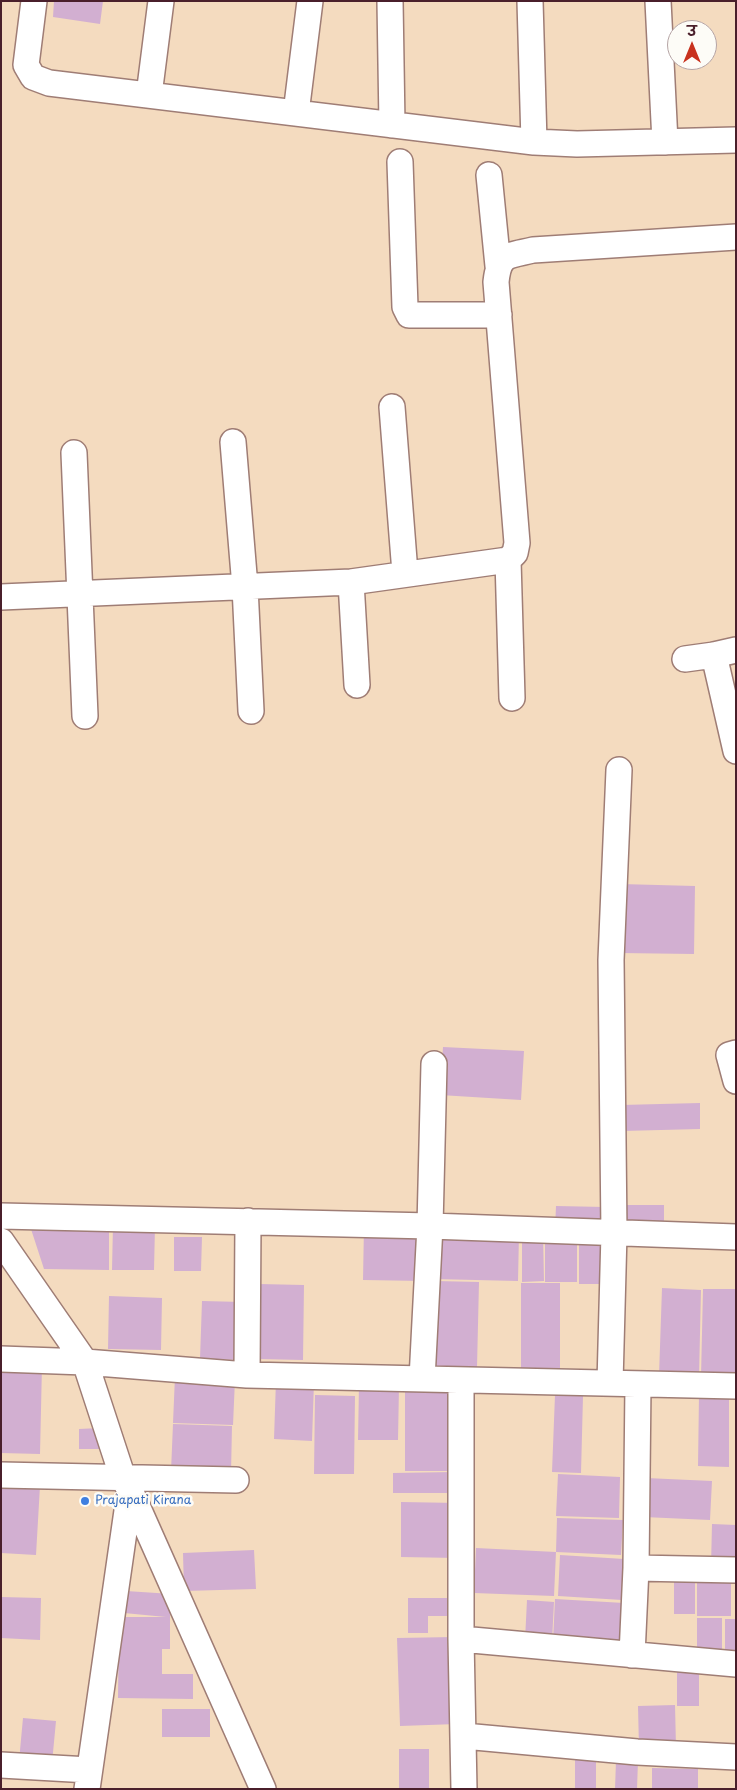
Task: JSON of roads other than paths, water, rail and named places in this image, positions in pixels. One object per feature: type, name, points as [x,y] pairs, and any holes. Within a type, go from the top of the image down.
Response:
[{"type":"street","points":[[34,1],[26,64],[33,77],[49,83],[534,142],[577,144],[736,140]]},
{"type":"street","points":[[149,95],[161,1]]},
{"type":"street","points":[[296,113],[310,1]]},
{"type":"street","points":[[390,1],[392,125]]},
{"type":"street","points":[[530,1],[534,142]]},
{"type":"street","points":[[658,1],[665,142]]},
{"type":"street","points":[[400,162],[406,307],[409,315],[499,315]]},
{"type":"street","points":[[1,597],[351,582],[508,560],[515,553],[517,543],[496,282],[498,266],[489,175]]},
{"type":"street","points":[[498,266],[507,256],[533,250],[736,237]]},
{"type":"street","points":[[392,407],[406,573]]},
{"type":"street","points":[[233,442],[245,587],[251,711]]},
{"type":"street","points":[[74,453],[86,716]]},
{"type":"street","points":[[508,560],[512,698]]},
{"type":"street","points":[[351,582],[358,685]]},
{"type":"street","points":[[685,659],[725,653],[736,750]]},
{"type":"street","points":[[610,1383],[614,1233],[611,960],[619,770]]},
{"type":"street","points":[[736,1053],[730,1055],[736,1081]]},
{"type":"street","points":[[422,1379],[430,1226],[434,1064]]},
{"type":"street","points":[[1,1216],[430,1226],[736,1237]]},
{"type":"street","points":[[247,1375],[248,1221]]},
{"type":"street","points":[[1,1241],[86,1362],[127,1484],[263,1789]]},
{"type":"street","points":[[1,1359],[86,1362],[247,1375],[736,1386]]},
{"type":"street","points":[[461,1380],[461,1638],[464,1789]]},
{"type":"street","points":[[632,1655],[636,1568],[638,1384]]},
{"type":"street","points":[[1,1475],[127,1484],[236,1480]]},
{"type":"street","points":[[1,1765],[88,1779],[127,1484]]},
{"type":"street","points":[[636,1568],[736,1570]]},
{"type":"street","points":[[461,1638],[736,1664]]},
{"type":"street","points":[[464,1736],[637,1752],[736,1757]]},
{"type":"place","name":"Prajapati Kirana","points":[[85,1501]]}]
